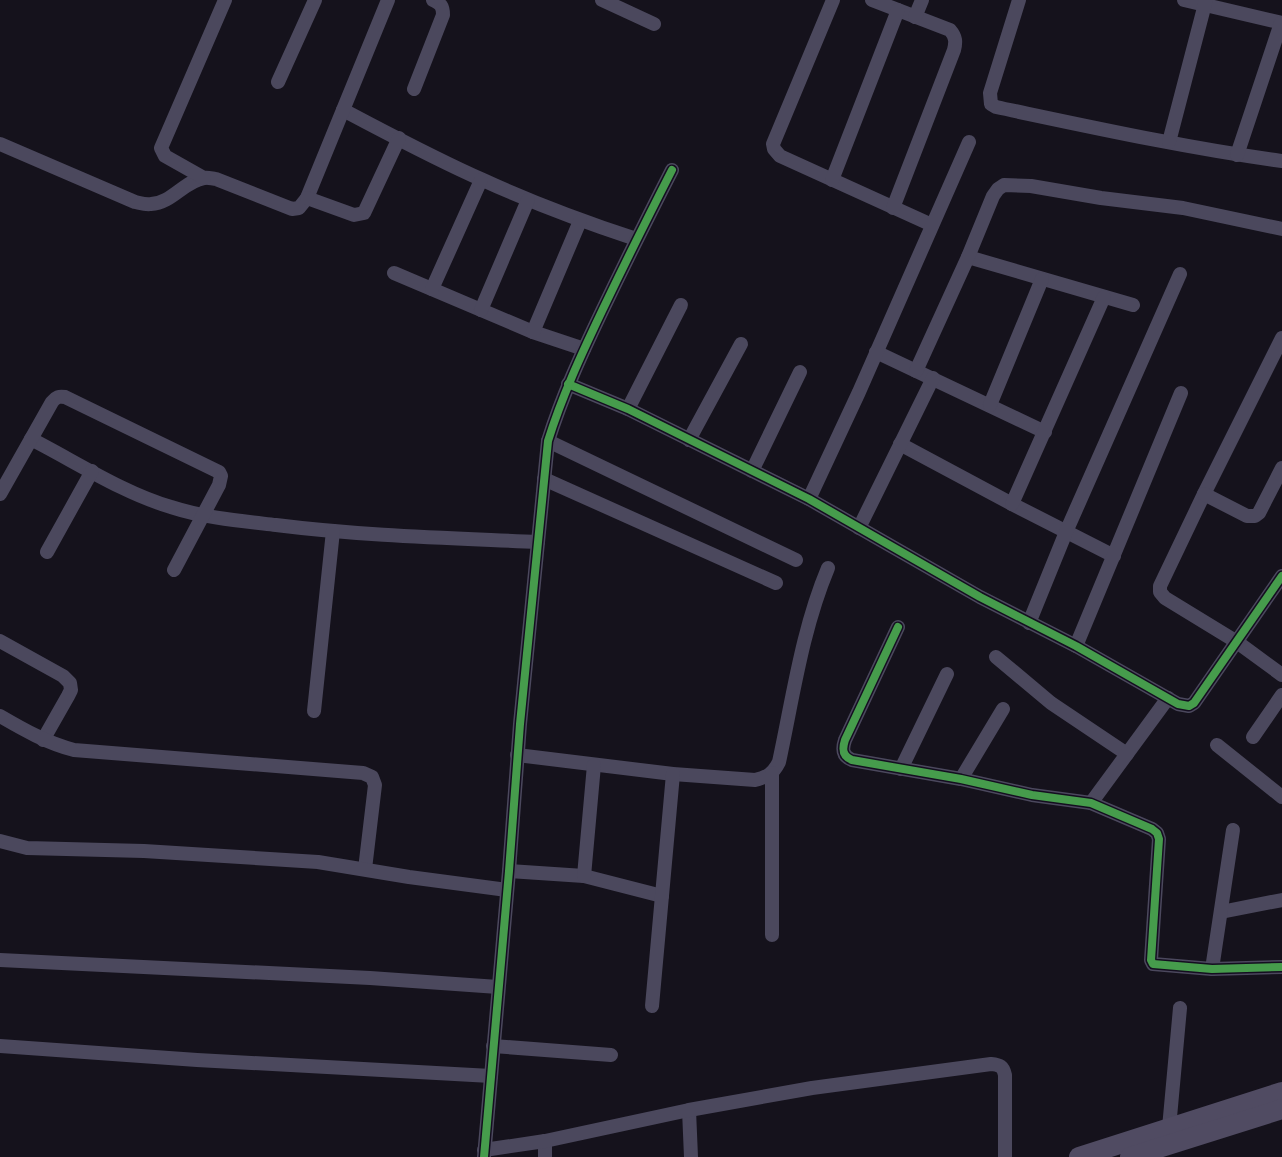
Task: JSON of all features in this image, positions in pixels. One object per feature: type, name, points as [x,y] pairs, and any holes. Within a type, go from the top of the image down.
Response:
[{"type":"main road","points":[[1079,1157],[1282,1092]]},
{"type":"main road","points":[[1130,1157],[1282,1109]]},
{"type":"street","points":[[204,178],[165,156],[161,148],[225,0]]},
{"type":"street","points":[[278,82],[315,0]]},
{"type":"street","points":[[0,144],[142,204],[160,203],[171,198],[192,182],[204,178],[216,179],[292,209],[299,208],[307,198],[388,0]]},
{"type":"street","points":[[414,89],[443,15],[441,4],[433,0]]},
{"type":"street","points":[[602,0],[654,24]]},
{"type":"street","points":[[833,0],[774,144],[774,150],[780,156],[932,225]]},
{"type":"street","points":[[872,0],[950,30],[954,35],[956,44],[893,208]]},
{"type":"street","points":[[915,17],[922,0]]},
{"type":"street","points":[[1019,0],[990,93],[991,104],[996,107],[1169,142],[1237,155],[1282,161]]},
{"type":"street","points":[[1184,0],[1205,2],[1281,23],[1237,155]]},
{"type":"street","points":[[1169,142],[1205,2]]},
{"type":"street","points":[[832,180],[898,10]]},
{"type":"street","points":[[342,110],[481,180],[580,221],[636,239]]},
{"type":"street","points":[[307,198],[354,215],[364,213],[399,138]]},
{"type":"street","points":[[809,499],[969,142]]},
{"type":"street","points":[[672,170],[636,239],[584,349],[557,412],[548,441],[517,755],[509,871],[484,1154],[689,1110],[812,1088],[991,1064],[1000,1065],[1004,1068],[1005,1157]]},
{"type":"street","points":[[432,289],[481,180]]},
{"type":"street","points":[[916,371],[968,257],[993,196],[1004,185],[1031,186],[1101,198],[1184,208],[1282,229]]},
{"type":"street","points":[[481,310],[528,200]]},
{"type":"street","points":[[533,332],[580,221]]},
{"type":"street","points":[[968,257],[1133,305]]},
{"type":"street","points":[[394,273],[533,332],[584,349]]},
{"type":"street","points":[[1029,623],[1066,532],[1180,274]]},
{"type":"street","points":[[990,405],[1042,279]]},
{"type":"street","points":[[1012,504],[1104,297]]},
{"type":"street","points":[[628,409],[681,305]]},
{"type":"street","points":[[1282,338],[1162,580],[1160,592],[1165,598],[1237,642],[1282,675]]},
{"type":"street","points":[[689,440],[741,344]]},
{"type":"street","points":[[876,352],[1045,432]]},
{"type":"street","points":[[752,471],[800,372]]},
{"type":"street","points":[[858,528],[933,378]]},
{"type":"street","points":[[568,384],[628,409],[809,499],[980,597],[1076,646],[1168,698],[1184,705],[1189,706],[1194,703],[1282,576]]},
{"type":"street","points":[[1076,646],[1180,393]]},
{"type":"street","points":[[0,494],[52,402],[55,398],[65,397],[219,472],[221,476],[220,481],[174,570]]},
{"type":"street","points":[[31,439],[127,489],[169,507],[203,516],[378,535],[538,542]]},
{"type":"street","points":[[548,441],[796,560]]},
{"type":"street","points":[[900,444],[1114,556]]},
{"type":"street","points":[[1204,494],[1247,516],[1255,516],[1259,513],[1282,468]]},
{"type":"street","points":[[47,552],[92,471]]},
{"type":"street","points":[[544,479],[776,584]]},
{"type":"street","points":[[314,711],[333,531]]},
{"type":"street","points":[[517,755],[673,774],[754,780],[768,777],[779,762],[811,617],[828,568]]},
{"type":"street","points":[[898,627],[843,747],[844,754],[852,760],[1032,795],[1091,803],[1152,829],[1157,833],[1159,839],[1151,960],[1153,964],[1212,969],[1282,967]]},
{"type":"street","points":[[0,641],[63,676],[70,683],[71,690],[43,740]]},
{"type":"street","points":[[996,657],[1051,703],[1127,754]]},
{"type":"street","points":[[901,769],[947,674]]},
{"type":"street","points":[[1253,737],[1282,695]]},
{"type":"street","points":[[1091,803],[1168,698]]},
{"type":"street","points":[[961,780],[1003,709]]},
{"type":"street","points":[[0,716],[56,746],[74,750],[363,773],[372,778],[375,785],[365,869]]},
{"type":"street","points":[[1217,745],[1282,796]]},
{"type":"street","points":[[584,876],[594,765]]},
{"type":"street","points":[[772,773],[772,935]]},
{"type":"street","points":[[652,1006],[673,774]]},
{"type":"street","points":[[1212,969],[1233,830]]},
{"type":"street","points":[[0,841],[27,848],[144,851],[318,862],[409,878],[507,890]]},
{"type":"street","points":[[509,871],[584,876],[662,896]]},
{"type":"street","points":[[1221,912],[1282,900]]},
{"type":"street","points":[[0,960],[498,986]]},
{"type":"street","points":[[1169,1128],[1180,1008]]},
{"type":"street","points":[[0,1046],[197,1060],[491,1076]]},
{"type":"street","points":[[493,1046],[611,1055]]},
{"type":"street","points":[[689,1110],[690,1157]]},
{"type":"street","points":[[545,1141],[545,1157]]},
{"type":"cycle path","points":[[484,1157],[520,724],[548,441],[566,391],[587,343],[672,170]]},
{"type":"cycle path","points":[[568,384],[628,409],[809,499],[980,597],[1076,646],[1178,704],[1189,706],[1194,703],[1282,576]]},
{"type":"cycle path","points":[[898,627],[845,740],[843,749],[846,756],[852,760],[961,779],[1032,795],[1091,803],[1152,829],[1157,833],[1159,839],[1151,960],[1153,964],[1212,969],[1282,967]]}]
